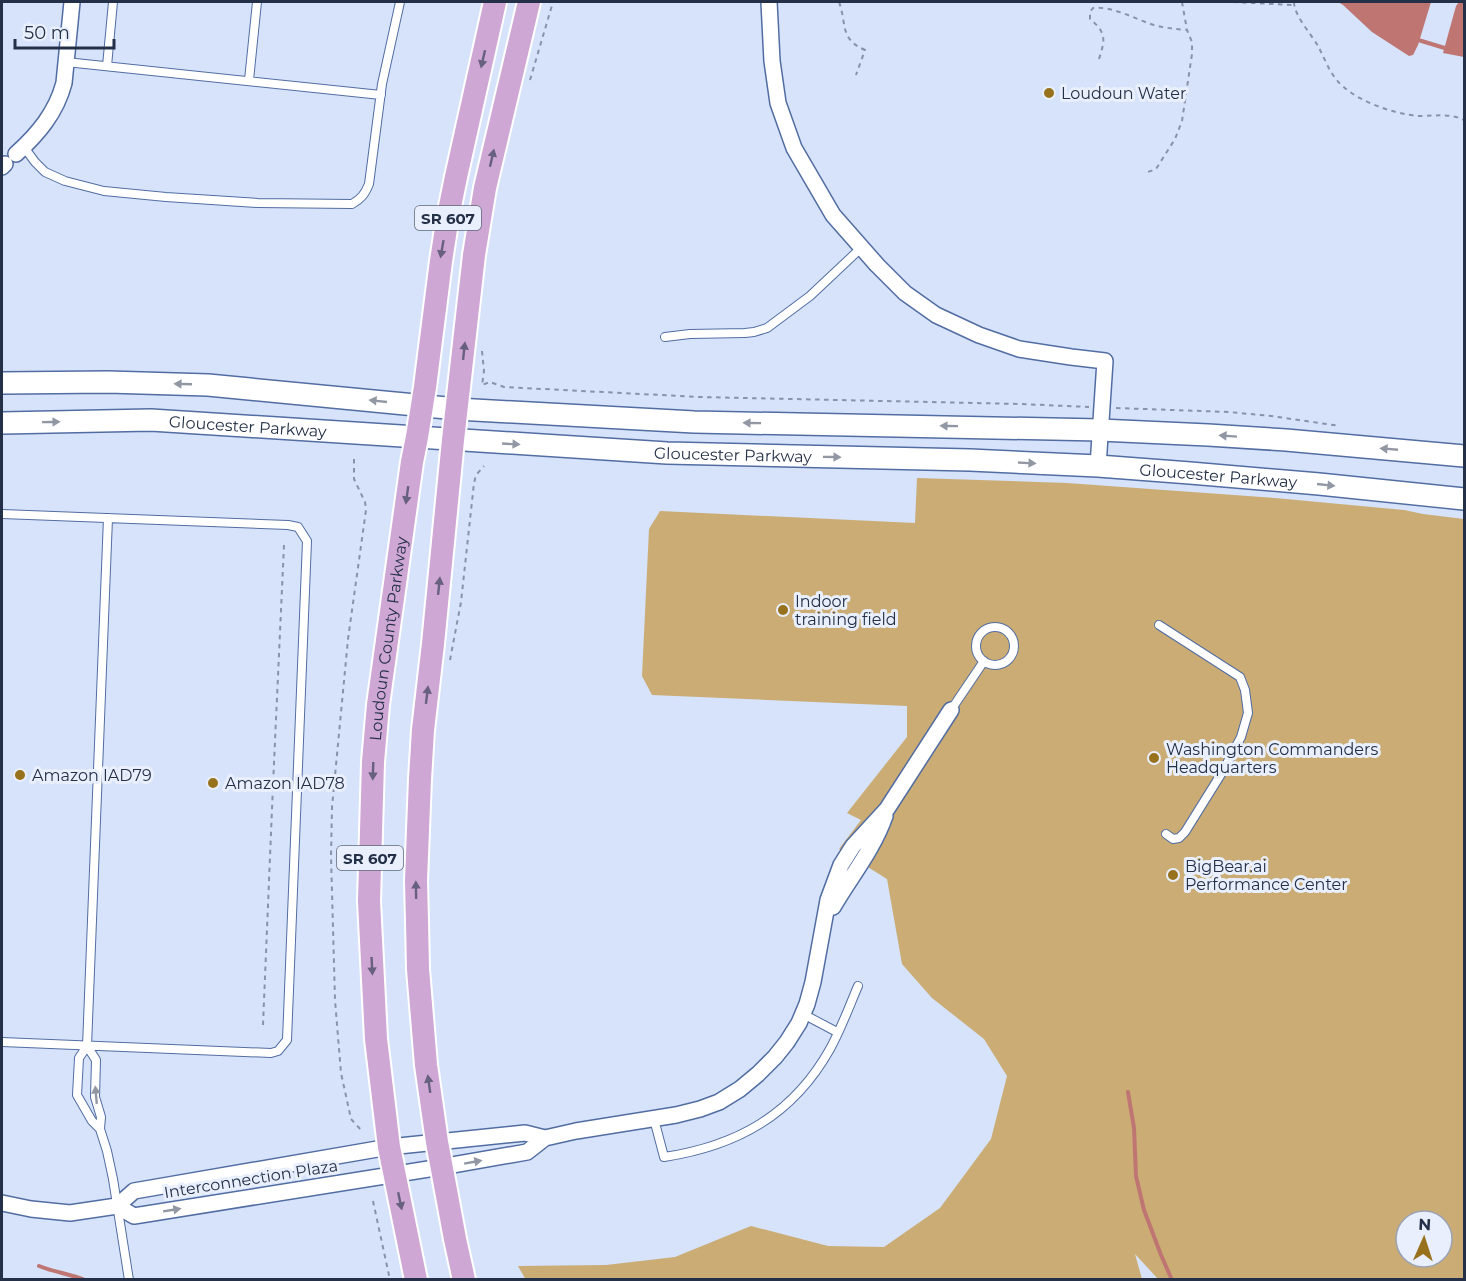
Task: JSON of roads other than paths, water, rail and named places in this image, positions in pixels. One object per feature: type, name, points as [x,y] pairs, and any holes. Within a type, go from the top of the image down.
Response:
[{"type":"main road","name":"Loudoun County Parkway","points":[[416,1280],[389,1147],[376,1039],[369,901],[373,762],[382,675],[448,216],[495,2]]},
{"type":"main road","name":"SR 607","points":[[464,1280],[437,1142],[426,1065],[419,979],[416,881],[423,730],[474,255],[504,103],[530,2]]},
{"type":"main road","name":"Gloucester Parkway","points":[[2,383],[108,381],[208,385],[457,409],[694,422],[1100,430],[1242,437],[1456,455]]},
{"type":"main road","name":"Gloucester Parkway","points":[[2,423],[150,420],[667,453],[970,460],[1098,466],[1456,498]]},
{"type":"street","points":[[20,151],[40,130],[57,105],[64,83],[72,2]]},
{"type":"street","points":[[768,2],[778,104],[795,148],[833,216],[905,293],[936,315],[979,335],[1019,349],[1105,361],[1098,466]]},
{"type":"street","points":[[545,1138],[700,1109],[719,1102],[740,1089],[775,1057],[787,1042],[803,1014],[813,982],[824,923],[840,894],[869,852],[887,809],[951,710]]},
{"type":"street","name":"Interconnection Plaza","points":[[2,1203],[70,1213],[117,1206],[134,1191],[389,1147],[525,1133],[545,1138]]},
{"type":"street","name":"Interconnection Plaza","points":[[117,1206],[134,1216],[527,1152],[545,1138]]},
{"type":"lane","points":[[107,66],[113,2]]},
{"type":"lane","points":[[249,80],[257,2]]},
{"type":"lane","points":[[20,151],[45,172],[65,182],[104,191],[258,203],[352,204],[366,193],[369,184],[385,70],[400,2]]},
{"type":"lane","points":[[66,62],[381,95]]},
{"type":"lane","points":[[665,337],[745,333],[767,328],[810,296],[861,248]]},
{"type":"lane","points":[[2,514],[288,525],[298,527],[307,542],[287,1040],[283,1047],[271,1053],[2,1042]]},
{"type":"lane","points":[[100,1129],[92,1121],[77,1095],[79,1058],[87,1046],[108,518]]},
{"type":"lane","points":[[1159,625],[1240,677],[1246,694],[1248,713],[1241,737],[1185,832],[1179,838],[1173,839],[1166,834]]},
{"type":"lane","points":[[989,628],[1004,629],[1014,642],[1011,657],[998,665],[984,662],[977,650],[978,637],[989,628]]},
{"type":"lane","points":[[951,710],[984,662]]},
{"type":"lane","points":[[654,1119],[664,1157],[715,1145],[752,1129],[776,1114],[811,1078],[830,1048],[858,986]]},
{"type":"lane","points":[[803,1014],[837,1032]]},
{"type":"lane","points":[[87,1046],[96,1060],[95,1097],[101,1117],[100,1129],[107,1151],[129,1280]]},
{"type":"waterway","points":[[1415,39],[1448,49]]},
{"type":"waterway","points":[[1128,1092],[1134,1128],[1136,1176],[1144,1210],[1172,1280]]},
{"type":"waterway","points":[[39,1266],[85,1280]]},
{"type":"place","name":"Loudoun Water","points":[[1049,93]]},
{"type":"place","name":"Indoor training field","points":[[783,610]]},
{"type":"place","name":"Washington Commanders Headquarters","points":[[1154,758]]},
{"type":"place","name":"Amazon IAD79","points":[[20,775]]},
{"type":"place","name":"Amazon IAD78","points":[[213,783]]},
{"type":"place","name":"BigBear.ai Performance Center","points":[[1173,875]]}]
